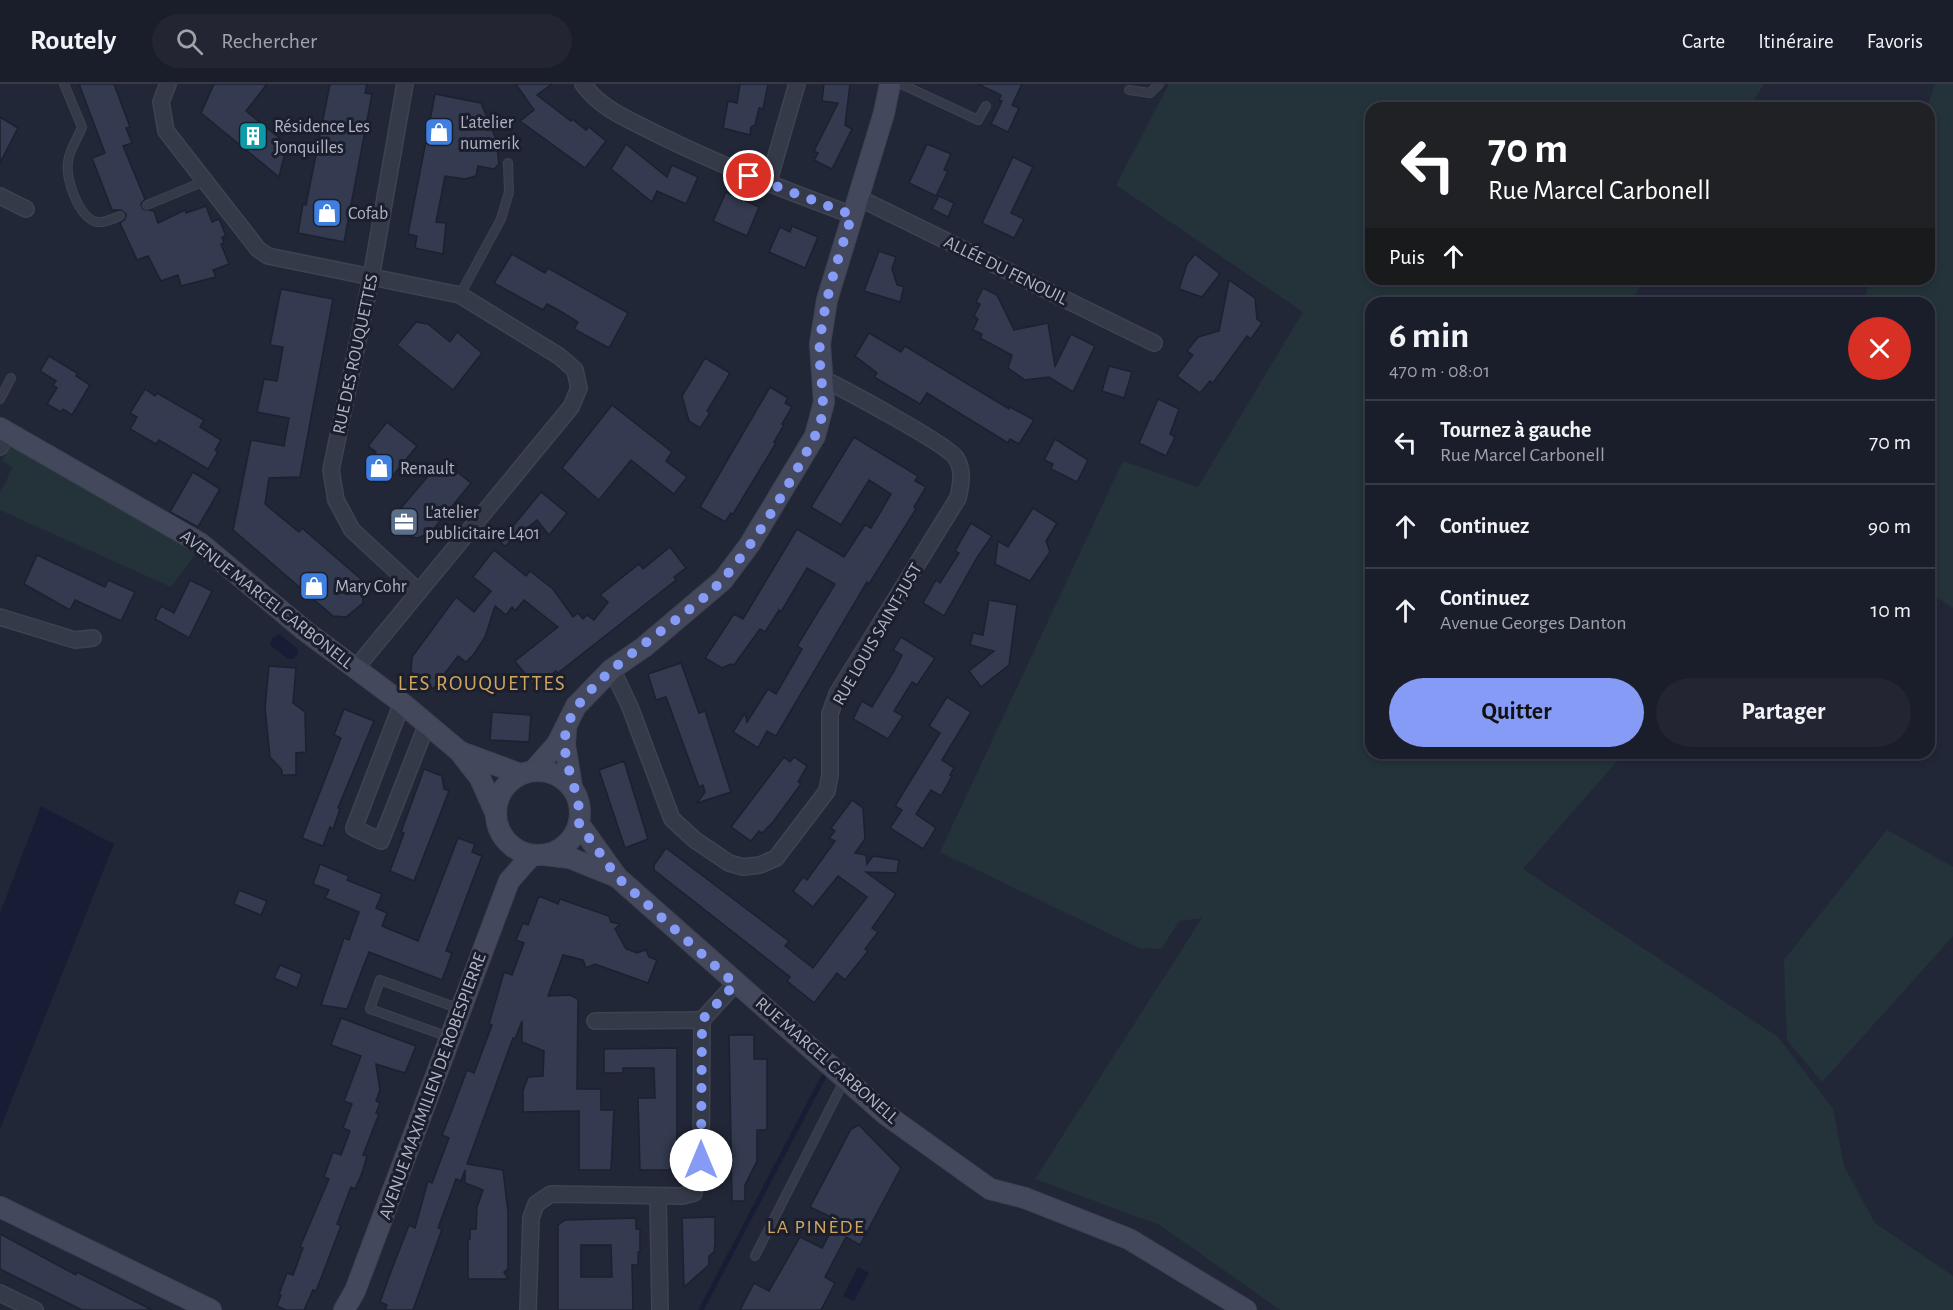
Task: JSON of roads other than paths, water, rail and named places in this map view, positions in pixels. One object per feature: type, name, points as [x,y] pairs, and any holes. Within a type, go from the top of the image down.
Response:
[{"type":"street","points":[[168,84],[161,102],[166,131],[258,249],[268,256],[460,295],[559,356],[575,370],[579,388],[571,407],[356,668]]},
{"type":"street","name":"RUE DES ROUQUETTES","points":[[405,84],[371,278],[337,435],[332,470],[336,500],[351,530],[419,592]]},
{"type":"street","name":"ALLÉE DU FENOUIL","points":[[583,84],[603,106],[692,151],[768,184],[855,206],[1154,343]]},
{"type":"street","points":[[768,184],[798,84]]},
{"type":"street","points":[[566,730],[527,772],[502,790],[496,814],[501,833],[514,848],[538,855],[566,844],[579,824],[581,811],[572,787],[565,745],[566,730],[576,706],[612,669],[644,647],[723,580],[750,544],[820,426],[824,402],[820,344],[829,292],[890,84]]},
{"type":"street","points":[[0,196],[26,209]]},
{"type":"street","name":"RUE LOUIS SAINT-JUST","points":[[612,669],[630,707],[672,819],[695,840],[729,863],[743,867],[760,865],[776,858],[827,790],[830,775],[830,714],[837,694],[958,498],[962,483],[960,468],[951,453],[857,395],[821,378]]},
{"type":"street","name":"AVENUE MARCEL CARBONELL","points":[[3,436],[200,543],[304,630],[402,703],[459,751],[480,778],[496,814]]},
{"type":"street","points":[[0,617],[75,640],[93,638]]},
{"type":"street","points":[[402,703],[354,828],[381,841],[427,724]]},
{"type":"street","name":"AVENUE MARCEL CARBONELL","points":[[459,751],[527,772]]},
{"type":"street","points":[[527,772],[555,774],[572,787]]},
{"type":"street","name":"RUE MARCEL CARBONELL","points":[[579,824],[617,877],[735,984],[739,984],[885,1114],[990,1189],[1025,1198],[1129,1239],[1246,1310]]},
{"type":"street","name":"AVENUE MAXIMILIEN DE ROBESPIERRE","points":[[344,1310],[356,1301],[449,1037],[509,881],[507,842]]},
{"type":"street","name":"RUE MARCEL CARBONELL","points":[[538,855],[570,858],[617,877]]},
{"type":"street","name":"AVENUE MAXIMILIEN DE ROBESPIERRE","points":[[509,881],[538,855]]},
{"type":"street","points":[[528,1310],[531,1218],[536,1204],[550,1194],[681,1196],[694,1193],[698,1183],[701,1160],[702,1020],[735,984]]},
{"type":"street","points":[[595,1021],[702,1020]]},
{"type":"street","points":[[658,1196],[660,1310]]},
{"type":"street","points":[[0,1207],[211,1310]]},
{"type":"street","points":[[0,1293],[35,1310]]},
{"type":"lane","points":[[64,84],[82,127],[67,163],[78,202],[84,214],[96,222],[105,222],[120,216]]},
{"type":"lane","points":[[901,84],[978,120],[986,106]]},
{"type":"lane","points":[[1129,90],[1150,93],[1159,84]]},
{"type":"lane","points":[[460,295],[501,219],[509,192],[508,163]]},
{"type":"lane","points":[[147,205],[205,181]]},
{"type":"lane","points":[[0,399],[11,378]]},
{"type":"lane","points":[[449,1037],[370,1009],[380,980],[460,1009]]},
{"type":"lane","points":[[755,1256],[845,1077]]},
{"type":"water","points":[[279,634],[298,649],[298,654],[293,659],[288,659],[270,645],[272,638]]},
{"type":"water","points":[[41,806],[114,844],[0,1129],[0,913]]},
{"type":"water","points":[[858,1267],[869,1273],[854,1301],[843,1296]]},
{"type":"waterway","points":[[701,1310],[826,1072]]},
{"type":"place","name":"L'atelier numerik","points":[[439,132]]},
{"type":"place","name":"Résidence Les Jonquilles","points":[[253,136]]},
{"type":"place","name":"Cofab","points":[[327,213]]},
{"type":"place","name":"Renault","points":[[379,468]]},
{"type":"place","name":"L'atelier publicitaire L401","points":[[404,522]]},
{"type":"place","name":"Mary Cohr","points":[[314,586]]},
{"type":"district","name":"LES ROUQUETTES","points":[[482,683]]},
{"type":"district","name":"LA PINÈDE","points":[[816,1226]]}]
